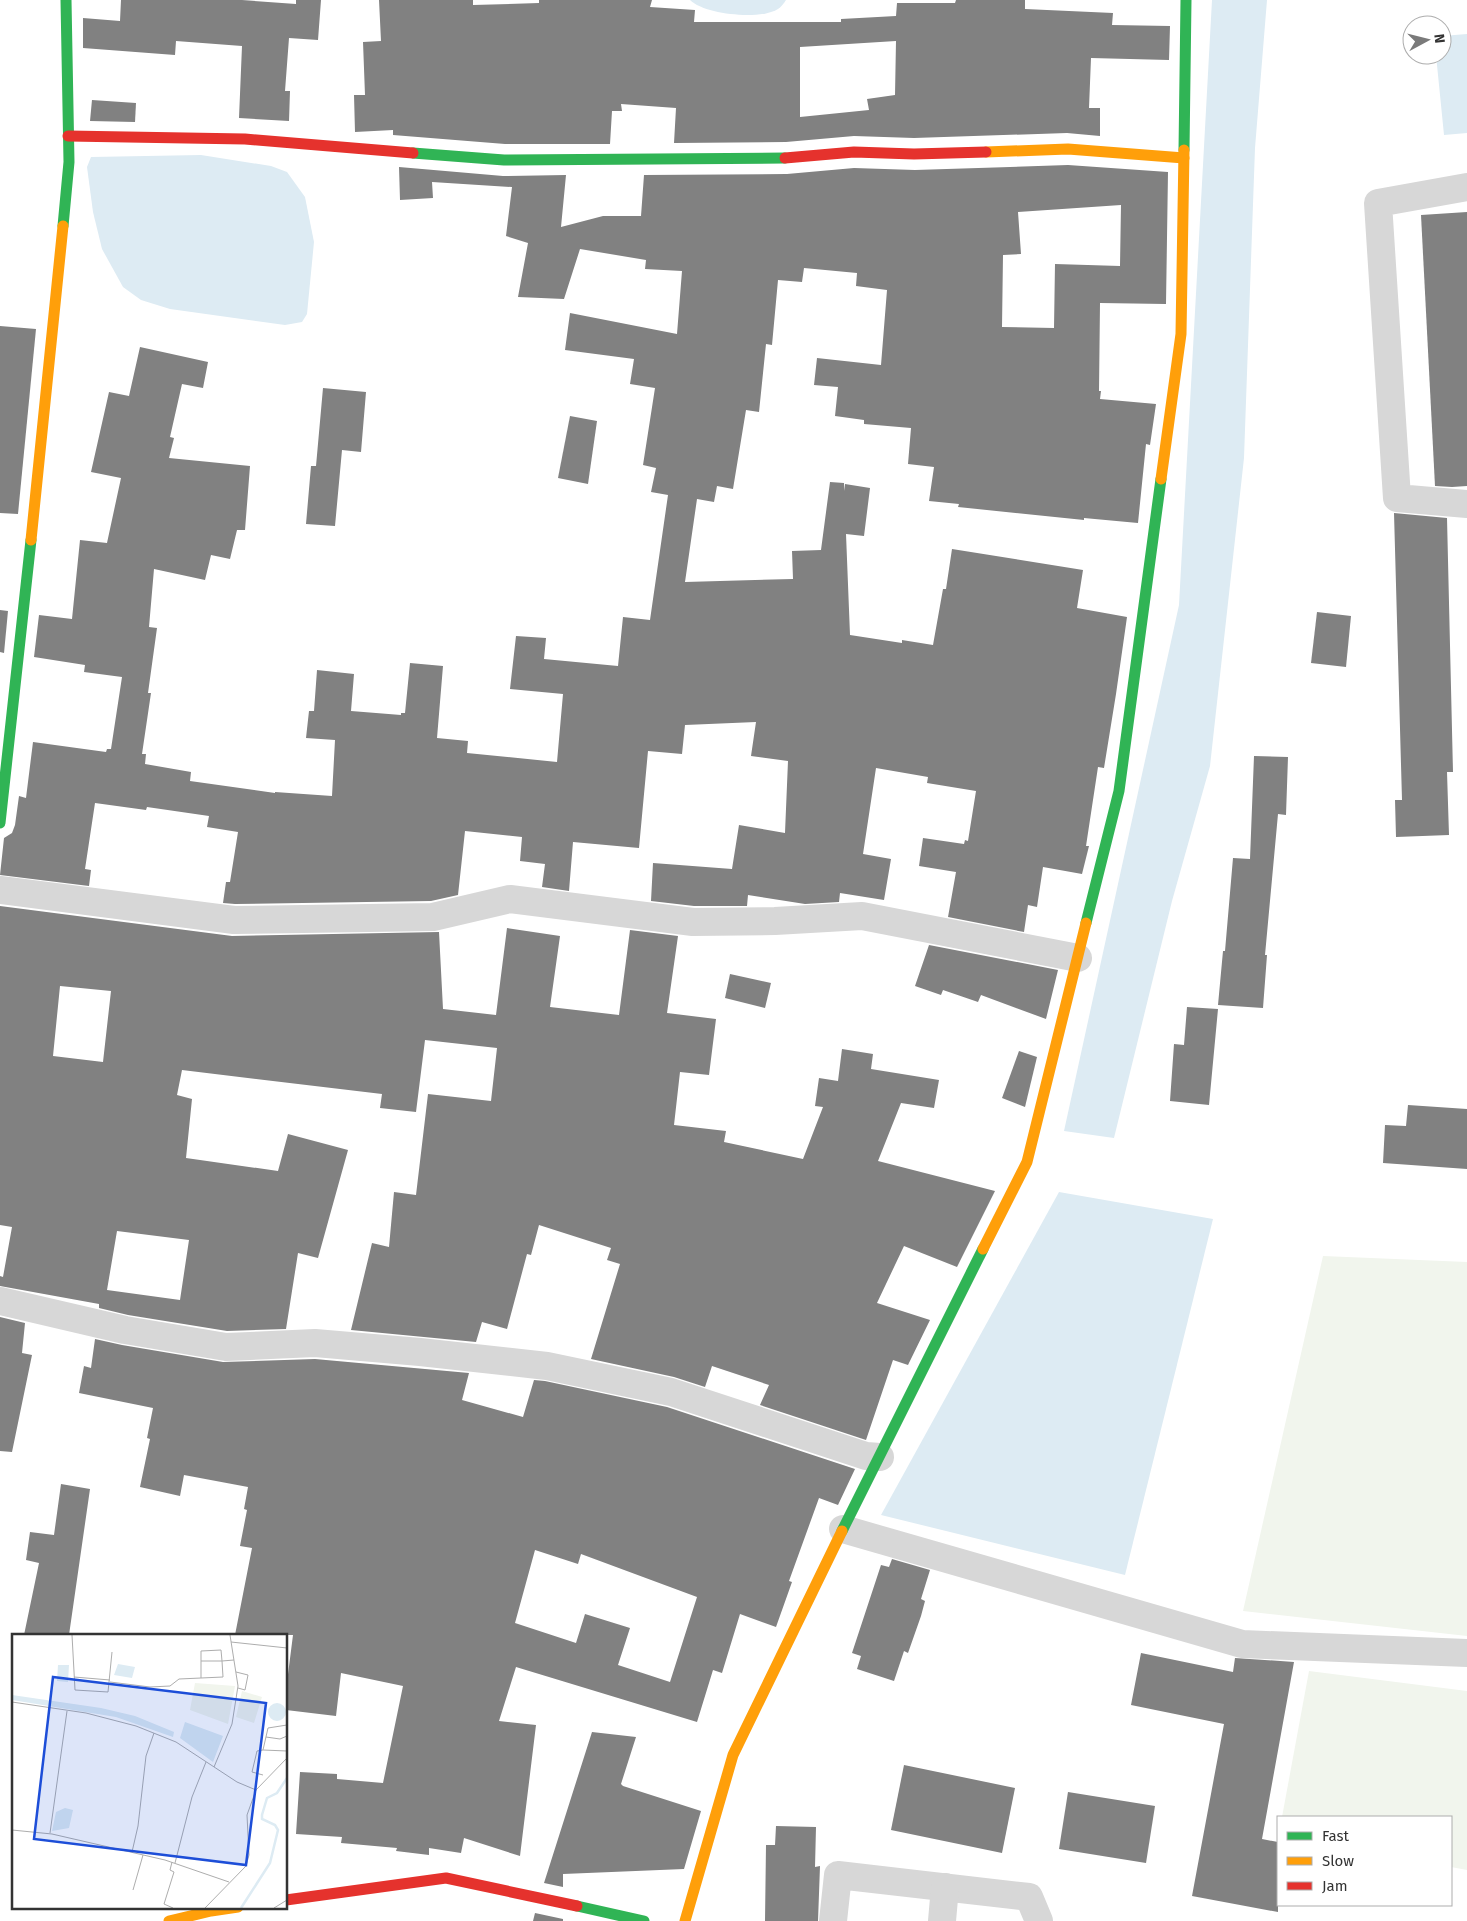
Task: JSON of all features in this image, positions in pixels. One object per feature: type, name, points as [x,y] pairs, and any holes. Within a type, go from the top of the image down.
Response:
[{"type":"street","points":[[0,823],[17,675],[68,162],[66,0]]},
{"type":"street","points":[[685,1921],[733,1755],[843,1529],[1027,1162],[1119,791],[1180,343],[1186,0]]},
{"type":"street","points":[[68,136],[244,139],[504,160],[787,158],[854,152],[914,154],[1068,149],[1184,158]]},
{"type":"street","points":[[1467,187],[1378,203],[1396,498],[1467,504]]},
{"type":"street","points":[[0,890],[234,920],[433,917],[510,899],[693,922],[775,921],[862,916],[1078,958]]},
{"type":"street","points":[[0,1301],[125,1330],[226,1347],[314,1343],[547,1366],[672,1392],[866,1456],[880,1456]]},
{"type":"street","points":[[843,1529],[1242,1644],[1467,1653]]},
{"type":"street","points":[[833,1921],[838,1875],[1029,1897],[1039,1921]]},
{"type":"street","points":[[288,1900],[446,1878],[644,1921]]},
{"type":"street","points":[[942,1921],[945,1887]]},
{"type":"street","points":[[170,1921],[231,1908]]},
{"type":"shaded area","points":[[690,0],[786,0],[779,8],[770,12],[747,15],[708,9]]},
{"type":"shaded area","points":[[1212,0],[1267,0],[1255,148],[1244,458],[1210,766],[1172,901],[1114,1138],[1064,1131],[1179,605]]},
{"type":"shaded area","points":[[1467,34],[1467,133],[1444,135],[1437,65],[1452,65],[1452,35]]},
{"type":"shaded area","points":[[201,155],[271,166],[287,172],[305,197],[314,242],[307,314],[302,322],[285,325],[170,309],[141,300],[123,287],[102,249],[93,212],[87,167],[91,157]]},
{"type":"shaded area","points":[[1059,1192],[1213,1219],[1125,1575],[881,1515]]},
{"type":"shaded area","points":[[1323,1256],[1467,1262],[1467,1636],[1243,1611]]},
{"type":"shaded area","points":[[1309,1671],[1467,1691],[1467,1870],[1452,1867],[1452,1816],[1282,1816]]},
{"type":"building","points":[[121,0],[242,0],[296,4],[296,0],[321,0],[318,40],[289,38],[285,91],[290,91],[289,121],[239,118],[242,46],[176,41],[175,55],[83,48],[83,18],[120,21]]},
{"type":"building","points":[[379,0],[473,0],[473,5],[539,3],[539,0],[652,0],[650,7],[695,10],[694,22],[841,22],[841,19],[896,16],[897,3],[955,3],[956,0],[1025,0],[1025,9],[1113,13],[1112,25],[1170,26],[1169,60],[1091,58],[1089,108],[1100,108],[1100,136],[1067,133],[914,138],[854,136],[786,142],[674,143],[676,108],[621,104],[622,111],[612,111],[610,144],[505,144],[393,135],[393,130],[355,132],[354,95],[365,95],[363,42],[381,41]],"holes":[[[896,41],[895,95],[867,99],[869,110],[800,117],[800,47]]]},
{"type":"building","points":[[92,100],[136,103],[135,122],[90,121]]},
{"type":"building","points":[[1068,165],[1168,172],[1166,304],[1100,303],[1100,399],[1156,404],[1150,445],[1146,444],[1138,523],[1084,518],[1084,520],[958,507],[959,504],[929,501],[934,467],[908,464],[911,428],[864,424],[864,420],[835,416],[838,387],[814,385],[817,358],[881,365],[887,290],[856,286],[857,273],[804,268],[802,282],[778,280],[772,345],[766,344],[759,412],[746,410],[733,489],[717,486],[714,502],[697,499],[685,582],[793,579],[792,551],[821,550],[830,482],[844,483],[844,491],[845,484],[870,488],[864,536],[846,534],[850,635],[902,643],[902,640],[933,645],[943,589],[946,589],[952,549],[1083,570],[1077,608],[1127,617],[1104,768],[1098,767],[1086,846],[1089,846],[1082,874],[1043,867],[1037,907],[1028,905],[1024,932],[948,917],[956,872],[919,866],[923,838],[964,844],[965,840],[968,841],[976,791],[927,783],[928,777],[876,768],[863,854],[891,859],[884,900],[840,893],[839,902],[805,904],[748,895],[747,906],[694,906],[651,901],[653,863],[732,869],[739,825],[785,833],[788,761],[751,756],[756,722],[685,725],[682,754],[648,751],[639,848],[573,842],[569,891],[542,887],[545,864],[520,861],[522,837],[465,831],[458,895],[431,901],[223,903],[226,882],[230,882],[238,832],[207,827],[209,816],[147,807],[146,810],[95,803],[85,869],[91,870],[89,886],[0,875],[4,838],[12,833],[15,825],[19,796],[26,798],[33,742],[106,752],[107,749],[111,749],[122,677],[84,672],[85,665],[34,657],[39,615],[72,619],[80,540],[107,543],[121,478],[91,472],[109,392],[129,396],[140,347],[208,362],[203,388],[182,384],[170,437],[174,438],[169,458],[250,466],[245,530],[237,530],[230,559],[211,555],[205,580],[154,569],[149,627],[157,628],[148,693],[151,693],[142,754],[146,754],[145,764],[191,772],[190,781],[275,793],[332,796],[335,740],[306,738],[309,711],[314,711],[317,670],[354,674],[351,711],[401,715],[401,713],[405,713],[410,663],[443,666],[437,738],[468,741],[467,753],[557,762],[563,694],[510,689],[516,636],[546,638],[544,659],[618,666],[623,617],[650,620],[668,495],[651,492],[656,468],[643,465],[655,388],[630,384],[634,359],[565,350],[570,313],[677,334],[682,271],[645,269],[646,260],[580,249],[564,299],[518,297],[528,243],[506,236],[512,187],[432,182],[433,198],[400,200],[399,167],[503,176],[566,175],[561,227],[603,216],[641,216],[644,175],[787,174],[854,168],[915,170]],"holes":[[[1121,205],[1120,266],[1055,264],[1054,328],[1002,327],[1003,255],[1021,254],[1018,212]]]},
{"type":"building","points":[[1467,212],[1467,486],[1435,486],[1421,215]]},
{"type":"building","points":[[0,326],[36,329],[18,514],[0,513]]},
{"type":"building","points":[[323,388],[366,392],[361,452],[342,450],[335,526],[306,524],[311,466],[316,466]]},
{"type":"building","points":[[570,416],[597,421],[588,484],[558,478]]},
{"type":"building","points":[[1394,513],[1447,518],[1453,772],[1447,772],[1449,835],[1396,837],[1395,800],[1402,800]]},
{"type":"building","points":[[0,610],[8,611],[4,653],[0,652]]},
{"type":"building","points":[[1317,612],[1351,616],[1346,667],[1311,663]]},
{"type":"building","points":[[1254,756],[1288,757],[1286,815],[1278,814],[1265,955],[1267,955],[1263,1008],[1218,1005],[1233,858],[1250,859]]},
{"type":"building","points":[[0,906],[232,936],[439,932],[443,1009],[496,1015],[507,928],[560,936],[550,1007],[619,1015],[630,930],[678,936],[667,1013],[716,1019],[709,1075],[680,1072],[674,1125],[726,1131],[724,1142],[803,1159],[823,1107],[815,1106],[819,1078],[838,1081],[842,1049],[873,1054],[871,1069],[939,1080],[934,1108],[901,1103],[878,1161],[995,1191],[957,1267],[904,1246],[877,1303],[930,1320],[908,1365],[893,1360],[866,1440],[760,1405],[769,1385],[712,1366],[705,1387],[674,1377],[591,1359],[620,1264],[607,1260],[611,1248],[539,1225],[531,1255],[527,1254],[507,1329],[482,1322],[476,1342],[351,1330],[372,1243],[389,1247],[394,1192],[416,1195],[428,1094],[491,1101],[497,1048],[425,1040],[416,1112],[380,1108],[382,1094],[182,1070],[177,1095],[192,1099],[186,1158],[278,1171],[288,1134],[348,1150],[318,1258],[298,1253],[286,1329],[227,1331],[128,1315],[99,1308],[99,1304],[0,1286],[0,1276],[3,1277],[12,1227],[0,1225]],"holes":[[[60,986],[111,991],[103,1062],[53,1056]],[[117,1231],[189,1240],[180,1300],[107,1290]]]},
{"type":"building","points":[[929,945],[1058,970],[1046,1019],[981,995],[978,1002],[943,990],[941,995],[915,986]]},
{"type":"building","points":[[730,974],[771,983],[765,1008],[725,998]]},
{"type":"building","points":[[1187,1007],[1218,1009],[1209,1105],[1170,1101],[1174,1044],[1184,1045]]},
{"type":"building","points":[[1019,1051],[1037,1057],[1025,1107],[1002,1098]]},
{"type":"building","points":[[1408,1105],[1467,1109],[1467,1169],[1383,1163],[1385,1125],[1406,1126]]},
{"type":"building","points":[[0,1317],[25,1323],[22,1353],[32,1355],[12,1452],[0,1451]]},
{"type":"building","points":[[95,1339],[223,1362],[315,1359],[469,1373],[462,1400],[523,1417],[534,1380],[545,1381],[667,1407],[855,1469],[838,1505],[819,1498],[789,1581],[792,1582],[776,1627],[740,1614],[722,1673],[713,1670],[697,1722],[516,1667],[499,1721],[536,1725],[520,1856],[464,1838],[461,1853],[429,1848],[429,1855],[396,1851],[397,1848],[341,1843],[342,1837],[296,1834],[300,1772],[337,1774],[337,1779],[383,1783],[403,1686],[341,1673],[336,1716],[288,1710],[288,1674],[293,1635],[235,1634],[252,1548],[240,1546],[247,1510],[244,1509],[248,1487],[184,1475],[180,1496],[140,1487],[150,1439],[147,1438],[153,1408],[79,1393],[84,1366],[91,1368]],"holes":[[[535,1550],[578,1564],[581,1554],[697,1597],[670,1682],[618,1665],[630,1628],[585,1614],[576,1643],[515,1623]]]},
{"type":"building","points":[[61,1484],[90,1489],[69,1634],[24,1634],[39,1563],[26,1560],[30,1532],[54,1535]]},
{"type":"building","points":[[892,1559],[930,1570],[921,1599],[925,1601],[921,1616],[908,1653],[904,1651],[894,1681],[857,1669],[861,1656],[852,1653],[881,1565],[889,1567]]},
{"type":"building","points":[[1141,1653],[1233,1672],[1235,1658],[1294,1662],[1262,1839],[1277,1842],[1278,1912],[1192,1896],[1224,1724],[1131,1705]]},
{"type":"building","points":[[592,1732],[636,1737],[621,1784],[623,1786],[701,1811],[684,1869],[563,1874],[563,1887],[544,1883]]},
{"type":"building","points":[[904,1765],[1015,1788],[1002,1853],[891,1830]]},
{"type":"building","points":[[1068,1792],[1155,1806],[1146,1863],[1059,1849]]},
{"type":"building","points":[[776,1826],[816,1827],[815,1867],[820,1866],[818,1921],[765,1921],[766,1845],[775,1845]]},
{"type":"building","points":[[535,1913],[563,1919],[563,1921],[533,1921]]},
{"type":"traffic: fast","points":[[63,226],[69,162],[66,0]]},
{"type":"traffic: fast","points":[[1184,150],[1186,0]]},
{"type":"traffic: fast","points":[[413,153],[504,160],[785,158]]},
{"type":"traffic: fast","points":[[1086,923],[1119,791],[1161,479]]},
{"type":"traffic: fast","points":[[0,823],[31,540]]},
{"type":"traffic: fast","points":[[842,1531],[983,1249]]},
{"type":"traffic: fast","points":[[577,1906],[644,1921]]},
{"type":"traffic: slow","points":[[986,152],[1068,149],[1184,158]]},
{"type":"traffic: slow","points":[[1161,479],[1181,334],[1184,150]]},
{"type":"traffic: slow","points":[[31,540],[63,226]]},
{"type":"traffic: slow","points":[[983,1249],[1027,1162],[1086,923]]},
{"type":"traffic: slow","points":[[685,1921],[733,1755],[842,1531]]},
{"type":"traffic: slow","points":[[169,1921],[231,1908]]},
{"type":"traffic: jam","points":[[68,136],[245,139],[413,153]]},
{"type":"traffic: jam","points":[[785,158],[854,152],[914,154],[986,152]]},
{"type":"traffic: jam","points":[[288,1900],[446,1878],[577,1906]]}]
